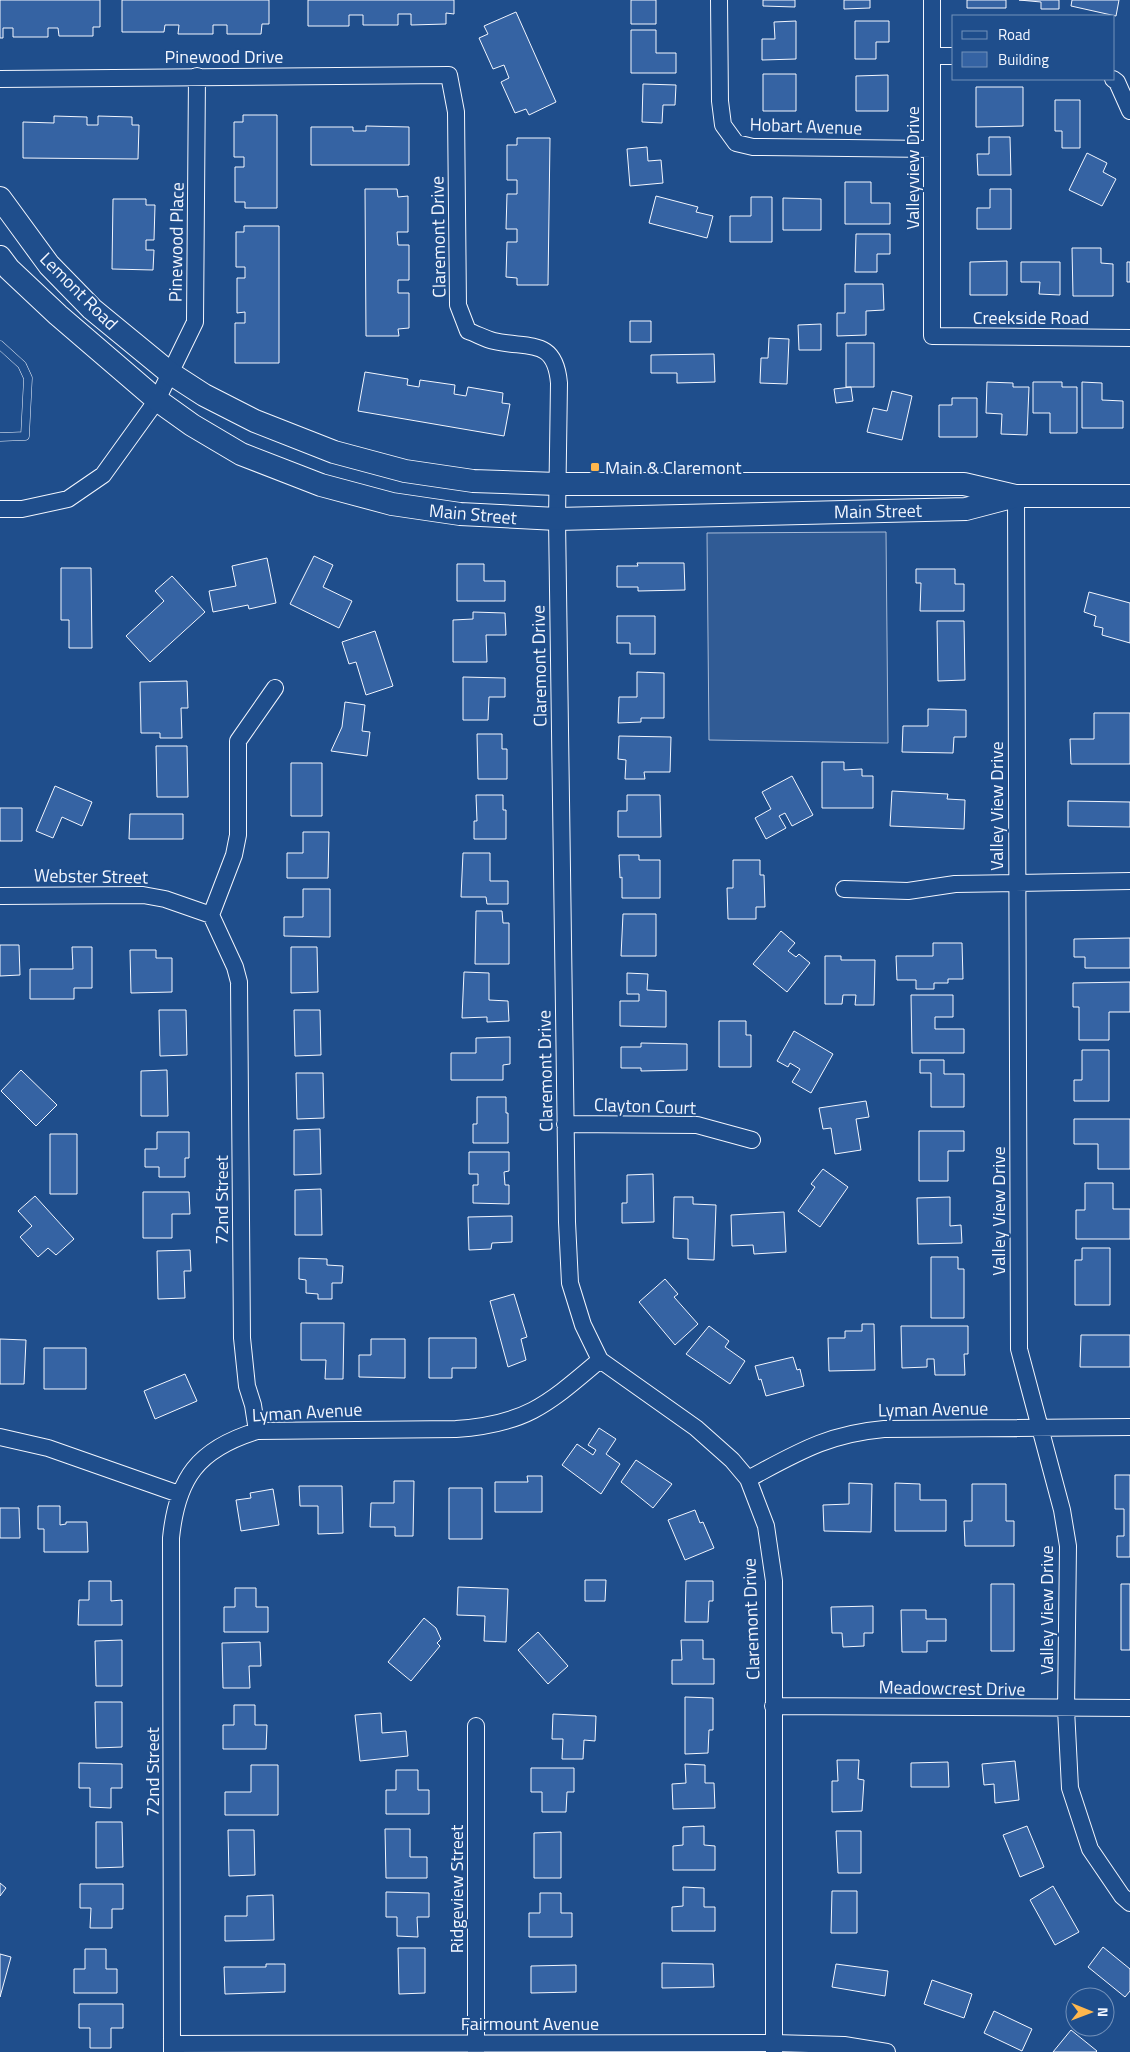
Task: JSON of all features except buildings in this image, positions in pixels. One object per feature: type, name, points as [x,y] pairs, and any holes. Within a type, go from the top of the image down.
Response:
[{"type":"main road","name":"Lemont Road","points":[[0,198],[49,265],[86,303],[170,373]]},
{"type":"main road","name":"Lemont Road","points":[[0,258],[9,269],[58,315],[157,400]]},
{"type":"main road","name":"Main Street","points":[[170,373],[204,395],[255,421],[334,452],[405,471],[473,481],[557,484],[964,484],[1016,496],[1130,496]]},
{"type":"main road","name":"Main Street","points":[[157,400],[192,425],[241,454],[321,485],[392,504],[440,512],[514,518],[557,519],[966,509],[1016,496]]},
{"type":"street","name":"Hobart Avenue","points":[[719,0],[720,101],[724,125],[736,143],[753,147],[932,149]]},
{"type":"street","name":"Valleyview Drive","points":[[932,0],[932,336]]},
{"type":"street","points":[[932,56],[952,56]]},
{"type":"street","name":"Pinewood Drive","points":[[0,79],[449,75]]},
{"type":"street","name":"Claremont Drive","points":[[449,75],[456,112],[458,305],[468,331],[494,340],[541,349],[550,354],[557,365],[559,383],[557,519],[567,1260],[570,1283],[583,1325],[600,1360],[696,1428],[732,1460],[748,1479],[766,1526],[774,1581],[774,2047]]},
{"type":"street","name":"Pinewood Place","points":[[157,400],[195,322],[198,76]]},
{"type":"street","points":[[1114,80],[1130,111]]},
{"type":"street","name":"Creekside Road","points":[[932,336],[1130,338]]},
{"type":"street","points":[[0,509],[22,509],[68,499],[103,475],[157,400]]},
{"type":"street","name":"Valley View Drive","points":[[1016,496],[1019,1350],[1062,1510],[1068,1546],[1066,1709],[1070,1788],[1090,1849],[1122,1896],[1130,1903]]},
{"type":"street","points":[[211,915],[234,855],[238,835],[238,741],[275,688]]},
{"type":"street","points":[[844,889],[908,890],[955,884],[1130,881]]},
{"type":"street","name":"Webster Street","points":[[0,896],[148,896],[165,899],[211,915]]},
{"type":"street","name":"72nd Street","points":[[211,915],[235,968],[240,994],[242,1338],[247,1386],[253,1405],[257,1431]]},
{"type":"street","name":"Clayton Court","points":[[565,1124],[697,1125],[752,1140]]},
{"type":"street","name":"Lyman Avenue","points":[[179,1494],[187,1477],[212,1451],[240,1436],[257,1431],[483,1427],[512,1420],[534,1411],[553,1399],[600,1360]]},
{"type":"street","name":"Lyman Avenue","points":[[748,1479],[810,1446],[854,1432],[884,1429],[1130,1428]]},
{"type":"street","points":[[0,1437],[48,1448],[179,1494]]},
{"type":"street","name":"72nd Street","points":[[172,2048],[171,1538],[179,1494]]},
{"type":"street","name":"Meadowcrest Drive","points":[[773,1706],[1130,1708]]},
{"type":"street","name":"Ridgeview Street","points":[[476,1726],[476,2048]]},
{"type":"street","name":"Fairmount Avenue","points":[[172,2048],[774,2047],[844,2045],[887,2052]]},
{"type":"lane","points":[[0,345],[22,365],[28,378],[25,436],[0,436]]},
{"type":"shaded area","points":[[886,532],[888,743],[709,740],[707,533]]},
{"type":"place","name":"Main & Claremont","points":[[595,467]]}]
